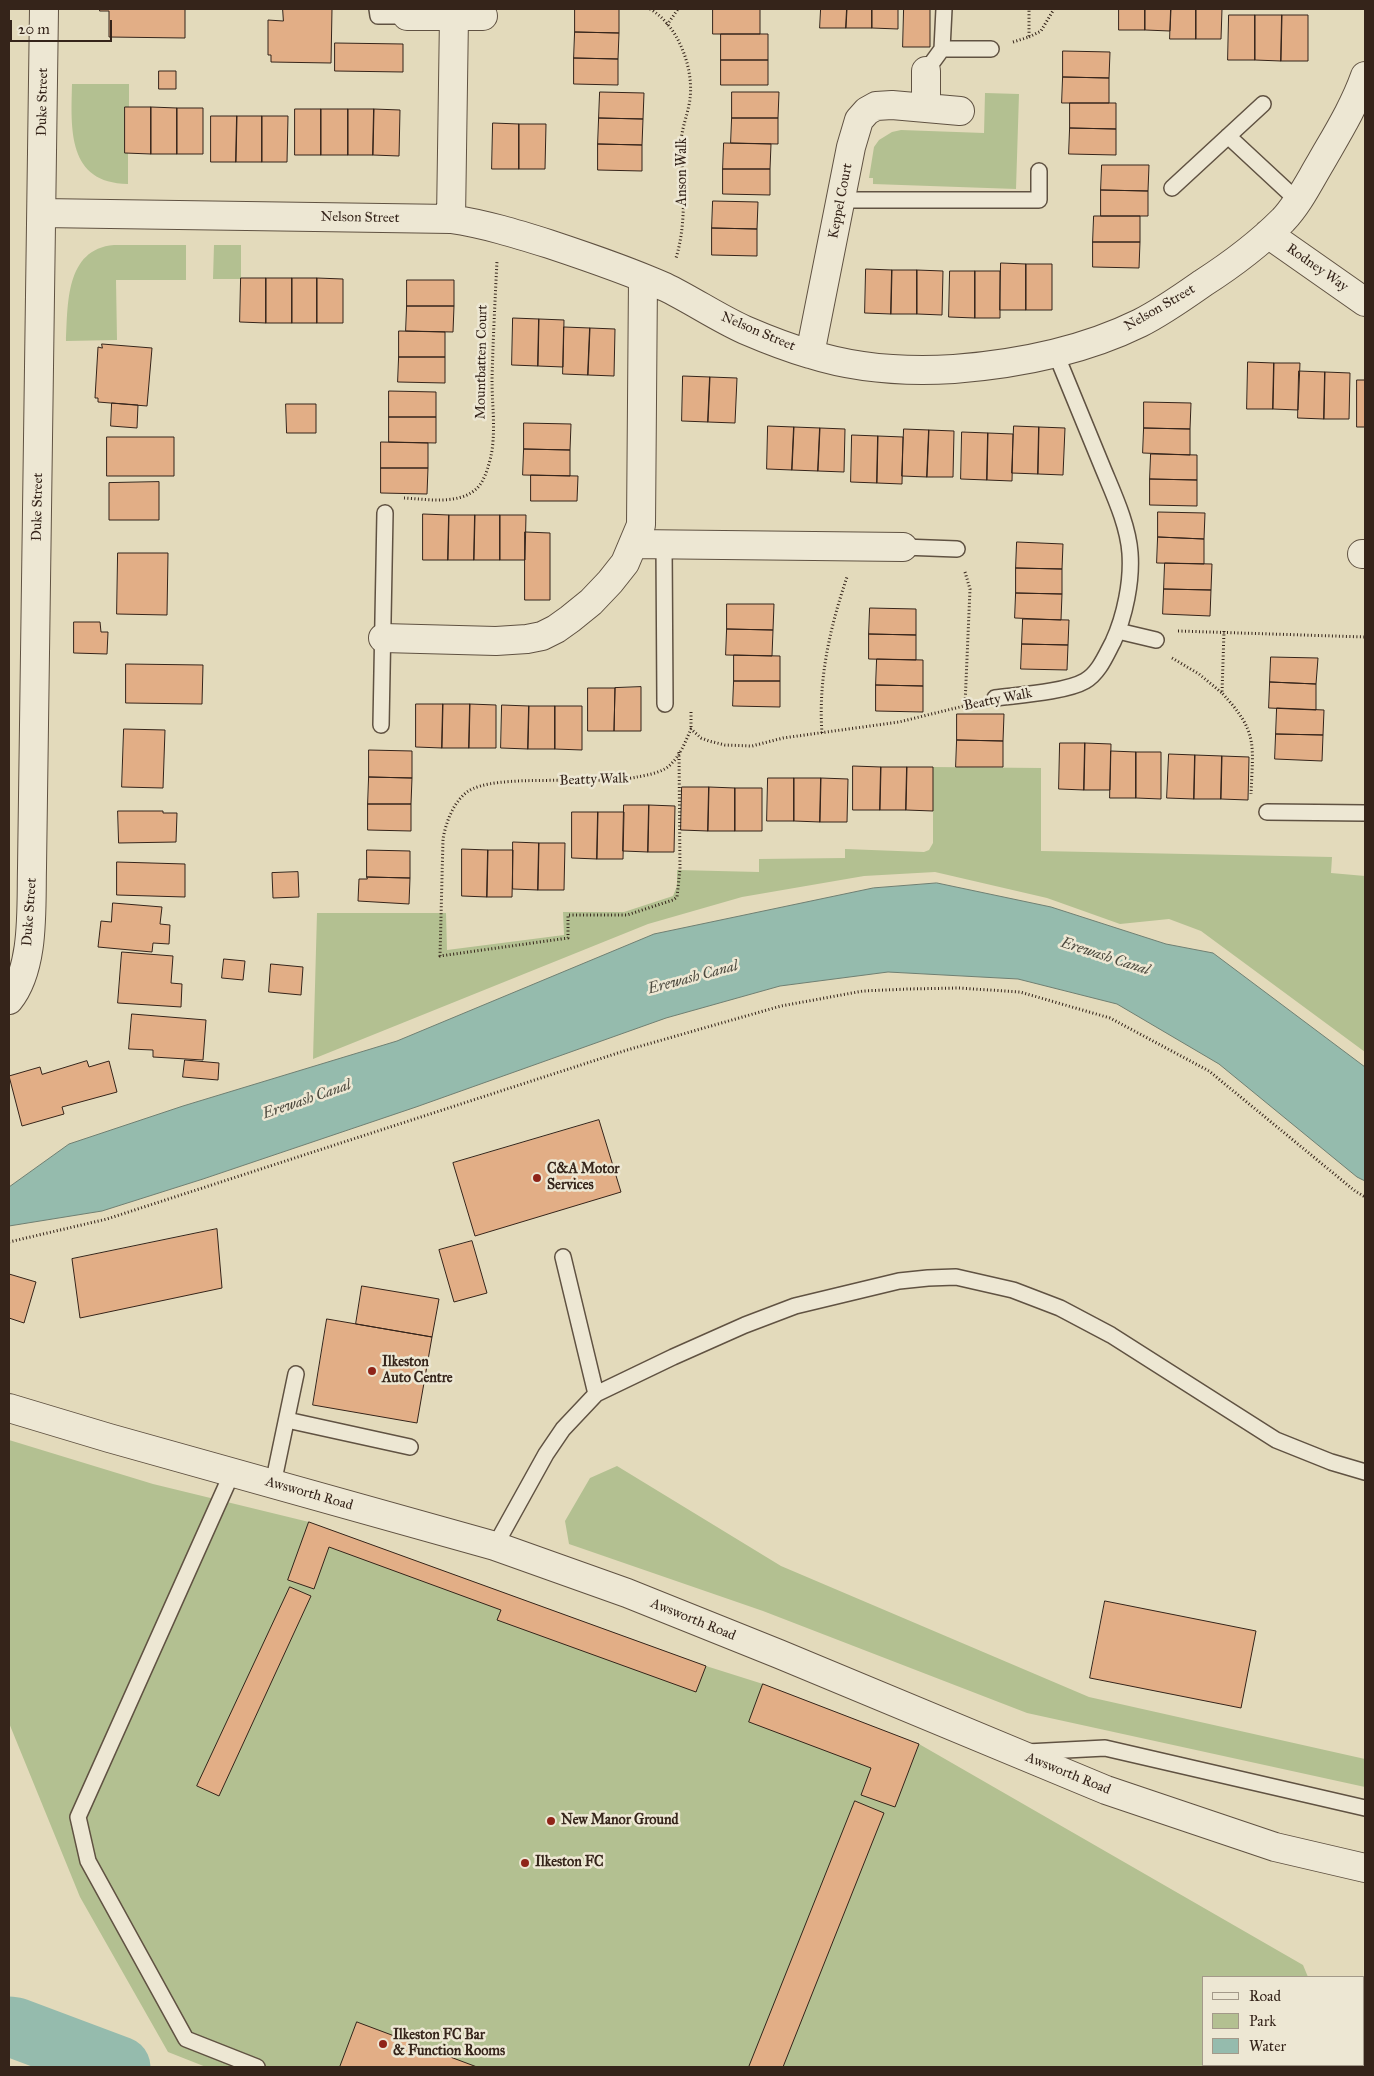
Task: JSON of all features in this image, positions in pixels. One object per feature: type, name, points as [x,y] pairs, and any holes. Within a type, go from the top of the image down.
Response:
[{"type":"street","name":"Duke Street","points":[[9,1000],[16,991],[23,976],[28,940],[32,868],[44,9]]},
{"type":"street","points":[[407,16],[483,16]]},
{"type":"street","points":[[451,220],[454,16]]},
{"type":"street","points":[[926,108],[934,60]]},
{"type":"street","name":"Nelson Street","points":[[42,213],[451,220],[498,228],[583,255],[655,283],[744,329],[810,354],[874,368],[917,370],[980,367],[1016,363],[1056,354],[1124,330],[1158,313],[1222,271],[1268,234],[1298,201],[1341,129],[1357,98],[1365,76]]},
{"type":"street","name":"Keppel Court","points":[[810,354],[851,147],[859,120],[867,111],[876,106],[960,111]]},
{"type":"street","name":"Rodney Way","points":[[1268,234],[1365,302]]},
{"type":"street","points":[[382,638],[496,641],[542,636],[556,629],[591,602],[625,563],[641,525],[655,283]]},
{"type":"street","points":[[634,544],[903,546]]},
{"type":"street","name":"Awsworth Road","points":[[9,1408],[232,1473],[495,1546],[627,1593],[1106,1790],[1275,1847],[1365,1868]]},
{"type":"lane","points":[[378,9],[378,16],[407,16]]},
{"type":"lane","points":[[944,9],[934,60],[991,49]]},
{"type":"lane","points":[[1172,188],[1263,104]]},
{"type":"lane","points":[[1228,136],[1298,201]]},
{"type":"lane","points":[[842,200],[1039,200],[1039,171]]},
{"type":"lane","name":"Beatty Walk","points":[[995,698],[1044,691],[1086,681],[1097,671],[1118,631],[1130,569],[1127,537],[1108,481],[1056,354]]},
{"type":"lane","points":[[381,725],[385,513]]},
{"type":"lane","points":[[664,544],[665,704]]},
{"type":"lane","points":[[903,546],[957,549]]},
{"type":"lane","points":[[1118,631],[1156,640]]},
{"type":"lane","points":[[1267,812],[1365,813]]},
{"type":"lane","points":[[563,1257],[596,1394]]},
{"type":"lane","points":[[495,1546],[546,1454],[563,1429],[596,1394],[736,1329],[795,1306],[899,1281],[956,1277],[1013,1290],[1060,1308],[1111,1334],[1276,1440],[1323,1459],[1365,1472]]},
{"type":"lane","points":[[273,1484],[296,1374]]},
{"type":"lane","points":[[287,1420],[410,1447]]},
{"type":"lane","points":[[232,1473],[78,1817],[88,1861],[186,2039],[257,2067]]},
{"type":"lane","points":[[1016,1752],[1105,1748],[1365,1808]]},
{"type":"path","name":"Anson Walk","points":[[650,9],[667,25],[685,55],[691,88],[682,136],[684,200],[678,253],[655,283]]},
{"type":"path","points":[[667,25],[678,9]]},
{"type":"path","points":[[1029,36],[1030,9]]},
{"type":"path","points":[[991,49],[1041,30],[1054,9]]},
{"type":"path","name":"Mountbatten Court","points":[[385,513],[385,498],[452,498],[464,496],[474,491],[480,485],[487,471],[491,455],[492,350],[498,228]]},
{"type":"path","points":[[822,733],[820,704],[824,670],[836,608],[857,546]]},
{"type":"path","points":[[957,549],[970,589],[965,705]]},
{"type":"path","points":[[1267,812],[1250,812],[1252,744],[1245,720],[1222,693],[1199,674],[1162,653],[1156,640],[1164,631],[1365,637]]},
{"type":"path","points":[[1222,693],[1224,632]]},
{"type":"path","name":"Beatty Walk","points":[[679,752],[679,891],[677,897],[628,915],[568,916],[568,938],[440,956],[443,839],[446,823],[456,804],[466,793],[474,788],[497,782],[610,782],[649,775],[666,768],[672,763],[691,729],[709,742],[725,745],[752,746],[783,738],[899,722],[995,698]]},
{"type":"path","points":[[9,1242],[108,1219],[627,1050],[781,1006],[864,991],[908,989],[959,988],[1020,992],[1110,1018],[1209,1071],[1355,1191],[1365,1197]]},
{"type":"green space","points":[[72,84],[129,84],[129,107],[125,108],[125,153],[128,153],[128,184],[108,181],[93,174],[83,164],[73,135]]},
{"type":"green space","points":[[985,93],[1019,94],[1016,189],[873,184],[873,178],[869,178],[874,147],[879,140],[892,132],[901,130],[984,133]]},
{"type":"green space","points":[[114,245],[186,245],[186,280],[116,280],[117,340],[66,341],[69,296],[72,281],[78,268],[86,257],[98,249]]},
{"type":"green space","points":[[214,245],[241,245],[241,279],[213,279]]},
{"type":"green space","points":[[933,767],[1041,768],[1041,851],[1332,857],[1331,873],[1365,876],[1365,1052],[1201,931],[1169,919],[1120,924],[1047,898],[935,872],[864,876],[742,897],[648,924],[313,1059],[317,913],[446,913],[447,950],[564,935],[563,912],[624,912],[673,896],[677,886],[677,870],[759,872],[759,859],[845,858],[845,849],[924,852],[929,850],[933,843]]},
{"type":"green space","name":"New Manor Ground","points":[[9,1440],[153,1484],[309,1522],[706,1666],[763,1684],[919,1744],[1303,1965],[1308,1976],[1202,1976],[1202,2066],[1333,2067],[206,2067],[168,2052],[80,1897],[9,1723]]},
{"type":"green space","points":[[617,1466],[781,1566],[1089,1697],[1365,1759],[1365,1787],[1027,1713],[763,1611],[569,1544],[565,1521],[590,1478]]},
{"type":"water","name":"Erewash Canal","points":[[937,883],[1051,907],[1166,944],[1213,953],[1365,1067],[1365,1181],[1357,1177],[1219,1064],[1117,1004],[1018,979],[888,972],[780,986],[666,1018],[416,1107],[102,1211],[9,1226],[9,1187],[69,1144],[183,1106],[397,1041],[654,934],[873,888]]},
{"type":"building","points":[[100,9],[185,9],[185,38],[109,37],[109,11],[100,11]]},
{"type":"building","points":[[283,9],[332,9],[331,63],[271,62],[271,55],[268,55],[268,20],[283,21]]},
{"type":"building","points":[[575,9],[619,9],[619,33],[575,32]]},
{"type":"building","points":[[713,9],[760,9],[760,34],[713,34]]},
{"type":"building","points":[[821,9],[847,9],[846,28],[820,28]]},
{"type":"building","points":[[847,9],[872,9],[872,28],[846,28]]},
{"type":"building","points":[[872,9],[898,9],[898,29],[872,28]]},
{"type":"building","points":[[904,9],[930,9],[930,47],[903,47]]},
{"type":"building","points":[[1119,9],[1145,9],[1145,30],[1119,30]]},
{"type":"building","points":[[1145,9],[1171,9],[1170,31],[1145,30]]},
{"type":"building","points":[[1171,9],[1196,9],[1196,39],[1170,39]]},
{"type":"building","points":[[1196,9],[1222,9],[1221,39],[1196,39]]},
{"type":"building","points":[[1229,15],[1255,15],[1255,60],[1228,60]]},
{"type":"building","points":[[1255,15],[1282,15],[1281,61],[1255,60]]},
{"type":"building","points":[[1282,15],[1308,15],[1308,61],[1281,61]]},
{"type":"building","points":[[575,32],[619,33],[618,59],[574,58]]},
{"type":"building","points":[[721,34],[768,34],[768,60],[721,60]]},
{"type":"building","points":[[335,43],[403,44],[403,72],[335,71]]},
{"type":"building","points":[[1063,51],[1110,52],[1109,78],[1063,77]]},
{"type":"building","points":[[574,58],[618,59],[618,85],[574,84]]},
{"type":"building","points":[[721,60],[768,60],[768,85],[721,85]]},
{"type":"building","points":[[159,71],[176,71],[176,89],[159,89]]},
{"type":"building","points":[[1063,77],[1109,78],[1109,103],[1062,103]]},
{"type":"building","points":[[600,92],[644,93],[643,119],[599,118]]},
{"type":"building","points":[[732,92],[779,92],[778,118],[732,118]]},
{"type":"building","points":[[1070,103],[1116,103],[1116,129],[1070,128]]},
{"type":"building","points":[[125,107],[151,107],[151,154],[125,153]]},
{"type":"building","points":[[151,107],[177,108],[177,154],[151,154]]},
{"type":"building","points":[[177,108],[203,108],[203,154],[177,154]]},
{"type":"building","points":[[295,109],[321,109],[321,155],[295,155]]},
{"type":"building","points":[[321,109],[348,109],[348,155],[321,155]]},
{"type":"building","points":[[348,109],[374,109],[373,155],[348,155]]},
{"type":"building","points":[[374,109],[400,110],[399,156],[373,155]]},
{"type":"building","points":[[211,116],[237,116],[236,162],[211,162]]},
{"type":"building","points":[[237,116],[262,116],[262,162],[236,162]]},
{"type":"building","points":[[262,116],[288,116],[287,162],[262,162]]},
{"type":"building","points":[[599,118],[643,119],[642,145],[598,144]]},
{"type":"building","points":[[732,118],[778,118],[778,144],[731,143]]},
{"type":"building","points":[[493,123],[519,124],[519,169],[492,169]]},
{"type":"building","points":[[519,124],[546,124],[545,169],[519,169]]},
{"type":"building","points":[[1070,128],[1116,129],[1116,155],[1069,154]]},
{"type":"building","points":[[724,143],[771,144],[770,169],[723,169]]},
{"type":"building","points":[[598,144],[642,145],[642,171],[598,170]]},
{"type":"building","points":[[1102,165],[1149,165],[1148,191],[1101,190]]},
{"type":"building","points":[[723,169],[770,169],[770,195],[723,194]]},
{"type":"building","points":[[1101,190],[1148,191],[1148,216],[1101,216]]},
{"type":"building","points":[[713,201],[758,202],[757,229],[712,228]]},
{"type":"building","points":[[1094,216],[1140,216],[1140,242],[1093,242]]},
{"type":"building","points":[[712,228],[757,229],[757,256],[712,255]]},
{"type":"building","points":[[1093,242],[1140,242],[1139,268],[1093,267]]},
{"type":"building","points":[[1001,263],[1026,264],[1026,310],[1000,310]]},
{"type":"building","points":[[1026,264],[1052,264],[1052,310],[1026,310]]},
{"type":"building","points":[[866,269],[892,270],[891,314],[865,313]]},
{"type":"building","points":[[892,270],[917,270],[917,314],[891,314]]},
{"type":"building","points":[[917,270],[943,271],[942,315],[917,314]]},
{"type":"building","points":[[950,271],[975,271],[975,318],[949,317]]},
{"type":"building","points":[[975,271],[1000,271],[1000,318],[975,318]]},
{"type":"building","points":[[241,278],[266,278],[266,323],[240,322]]},
{"type":"building","points":[[266,278],[292,278],[292,323],[266,323]]},
{"type":"building","points":[[292,278],[317,278],[317,323],[292,323]]},
{"type":"building","points":[[317,278],[343,279],[343,323],[317,323]]},
{"type":"building","points":[[407,280],[454,280],[454,306],[407,306]]},
{"type":"building","points":[[407,306],[454,306],[453,332],[406,331]]},
{"type":"building","points":[[513,318],[539,319],[538,366],[512,365]]},
{"type":"building","points":[[539,319],[564,320],[563,367],[538,366]]},
{"type":"building","points":[[564,327],[590,328],[588,375],[563,374]]},
{"type":"building","points":[[590,328],[615,329],[614,376],[588,375]]},
{"type":"building","points":[[399,331],[445,332],[445,357],[399,357]]},
{"type":"building","points":[[102,344],[152,348],[147,406],[98,402],[98,398],[95,398],[98,347],[102,348]]},
{"type":"building","points":[[399,357],[445,357],[445,383],[398,382]]},
{"type":"building","points":[[1248,362],[1274,363],[1273,409],[1247,409]]},
{"type":"building","points":[[1274,363],[1300,363],[1298,410],[1273,409]]},
{"type":"building","points":[[1299,371],[1325,372],[1324,419],[1298,418]]},
{"type":"building","points":[[1325,372],[1350,373],[1349,419],[1324,419]]},
{"type":"building","points":[[683,376],[710,377],[708,422],[682,421]]},
{"type":"building","points":[[710,377],[737,378],[735,423],[708,422]]},
{"type":"building","points":[[1357,380],[1365,380],[1365,427],[1357,427]]},
{"type":"building","points":[[389,391],[436,392],[436,417],[389,417]]},
{"type":"building","points":[[1144,402],[1191,403],[1190,429],[1144,428]]},
{"type":"building","points":[[112,403],[138,405],[137,428],[111,426]]},
{"type":"building","points":[[286,404],[316,404],[316,433],[287,433]]},
{"type":"building","points":[[389,417],[436,417],[436,443],[389,442]]},
{"type":"building","points":[[524,423],[571,424],[570,450],[524,449]]},
{"type":"building","points":[[768,426],[794,427],[792,470],[767,469]]},
{"type":"building","points":[[1014,426],[1039,427],[1038,474],[1012,473]]},
{"type":"building","points":[[794,427],[820,428],[818,471],[792,470]]},
{"type":"building","points":[[1039,427],[1065,428],[1063,475],[1038,474]]},
{"type":"building","points":[[820,428],[845,429],[844,472],[818,471]]},
{"type":"building","points":[[1144,428],[1190,429],[1190,455],[1143,453]]},
{"type":"building","points":[[904,429],[929,430],[927,477],[902,476]]},
{"type":"building","points":[[929,430],[954,431],[953,477],[927,477]]},
{"type":"building","points":[[962,432],[988,433],[987,480],[961,479]]},
{"type":"building","points":[[988,433],[1013,434],[1012,481],[987,480]]},
{"type":"building","points":[[852,435],[878,436],[877,483],[851,482]]},
{"type":"building","points":[[878,436],[903,437],[902,484],[877,483]]},
{"type":"building","points":[[107,437],[174,437],[174,476],[107,476]]},
{"type":"building","points":[[381,442],[428,443],[428,468],[381,468]]},
{"type":"building","points":[[524,449],[570,450],[570,476],[523,475]]},
{"type":"building","points":[[1151,454],[1197,455],[1197,480],[1150,479]]},
{"type":"building","points":[[381,468],[428,468],[427,494],[381,493]]},
{"type":"building","points":[[531,475],[578,476],[577,501],[531,501]]},
{"type":"building","points":[[1150,479],[1197,480],[1197,506],[1150,505]]},
{"type":"building","points":[[159,482],[159,520],[109,520],[109,483]]},
{"type":"building","points":[[1158,512],[1205,513],[1204,539],[1158,537]]},
{"type":"building","points":[[423,514],[449,515],[448,560],[423,560]]},
{"type":"building","points":[[449,515],[475,515],[474,560],[448,560]]},
{"type":"building","points":[[475,515],[500,515],[500,560],[474,560]]},
{"type":"building","points":[[500,515],[526,515],[525,560],[500,560]]},
{"type":"building","points":[[525,532],[550,533],[550,600],[525,600]]},
{"type":"building","points":[[1158,537],[1204,539],[1204,564],[1157,563]]},
{"type":"building","points":[[1017,542],[1063,544],[1062,569],[1016,568]]},
{"type":"building","points":[[118,553],[168,553],[167,615],[117,614]]},
{"type":"building","points":[[1165,563],[1212,564],[1211,590],[1164,589]]},
{"type":"building","points":[[1016,568],[1062,569],[1062,594],[1016,593]]},
{"type":"building","points":[[1164,589],[1211,590],[1210,616],[1163,614]]},
{"type":"building","points":[[1016,593],[1062,594],[1061,620],[1015,618]]},
{"type":"building","points":[[727,604],[774,604],[773,630],[727,629]]},
{"type":"building","points":[[870,608],[916,609],[916,635],[869,634]]},
{"type":"building","points":[[1023,619],[1069,620],[1068,645],[1022,644]]},
{"type":"building","points":[[74,622],[100,622],[101,632],[108,632],[107,654],[74,653]]},
{"type":"building","points":[[727,629],[773,630],[772,656],[726,655]]},
{"type":"building","points":[[869,634],[916,635],[916,660],[869,659]]},
{"type":"building","points":[[1022,644],[1068,645],[1067,670],[1021,669]]},
{"type":"building","points":[[734,655],[780,656],[780,681],[734,681]]},
{"type":"building","points":[[1271,657],[1318,658],[1316,684],[1270,682]]},
{"type":"building","points":[[877,659],[923,660],[923,686],[876,685]]},
{"type":"building","points":[[126,664],[203,665],[202,704],[126,703]]},
{"type":"building","points":[[734,681],[780,681],[780,707],[733,706]]},
{"type":"building","points":[[1270,682],[1316,684],[1316,710],[1269,708]]},
{"type":"building","points":[[876,685],[923,686],[923,712],[876,711]]},
{"type":"building","points":[[641,687],[641,731],[614,731],[615,688]]},
{"type":"building","points":[[588,688],[615,688],[614,731],[588,731]]},
{"type":"building","points":[[416,704],[443,704],[442,748],[416,747]]},
{"type":"building","points":[[443,704],[470,704],[469,748],[442,748]]},
{"type":"building","points":[[470,704],[496,705],[496,748],[469,748]]},
{"type":"building","points":[[502,705],[529,706],[528,749],[501,748]]},
{"type":"building","points":[[529,706],[555,706],[555,749],[528,749]]},
{"type":"building","points":[[555,706],[582,706],[582,750],[555,749]]},
{"type":"building","points":[[1277,708],[1324,710],[1323,735],[1276,734]]},
{"type":"building","points":[[957,714],[1004,714],[1003,741],[957,740]]},
{"type":"building","points":[[124,729],[165,730],[163,788],[122,787]]},
{"type":"building","points":[[1276,734],[1323,735],[1322,761],[1275,759]]},
{"type":"building","points":[[957,740],[1003,741],[1003,767],[956,767]]},
{"type":"building","points":[[1060,743],[1085,743],[1084,790],[1059,789]]},
{"type":"building","points":[[1085,743],[1111,744],[1110,790],[1084,790]]},
{"type":"building","points":[[369,750],[412,751],[412,778],[369,777]]},
{"type":"building","points":[[1111,751],[1136,752],[1136,798],[1110,798]]},
{"type":"building","points":[[1136,752],[1161,752],[1161,799],[1136,798]]},
{"type":"building","points":[[1169,754],[1195,755],[1194,799],[1167,798]]},
{"type":"building","points":[[1195,755],[1222,756],[1221,799],[1194,799]]},
{"type":"building","points":[[1222,756],[1249,757],[1248,800],[1221,799]]},
{"type":"building","points":[[853,766],[881,767],[880,810],[853,810]]},
{"type":"building","points":[[881,767],[907,767],[906,810],[880,810]]},
{"type":"building","points":[[907,767],[933,767],[933,811],[906,810]]},
{"type":"building","points":[[369,777],[412,778],[411,804],[368,804]]},
{"type":"building","points":[[768,778],[794,778],[794,821],[767,821]]},
{"type":"building","points":[[794,778],[821,778],[820,822],[794,821]]},
{"type":"building","points":[[821,778],[848,779],[847,822],[820,822]]},
{"type":"building","points":[[682,787],[709,787],[708,831],[681,830]]},
{"type":"building","points":[[709,787],[735,788],[735,831],[708,831]]},
{"type":"building","points":[[735,788],[762,788],[762,831],[735,831]]},
{"type":"building","points":[[368,804],[411,804],[411,831],[368,830]]},
{"type":"building","points":[[624,805],[649,805],[648,852],[623,851]]},
{"type":"building","points":[[649,805],[675,806],[674,852],[648,852]]},
{"type":"building","points":[[118,811],[163,811],[163,813],[177,813],[176,842],[119,843]]},
{"type":"building","points":[[572,812],[598,812],[597,859],[572,858]]},
{"type":"building","points":[[598,812],[624,812],[623,859],[597,859]]},
{"type":"building","points":[[513,842],[539,843],[538,890],[513,889]]},
{"type":"building","points":[[539,843],[565,843],[564,890],[538,890]]},
{"type":"building","points":[[462,849],[488,850],[487,897],[462,896]]},
{"type":"building","points":[[367,850],[410,851],[410,878],[367,877]]},
{"type":"building","points":[[488,850],[513,850],[512,897],[487,897]]},
{"type":"building","points":[[117,862],[185,864],[185,897],[117,895]]},
{"type":"building","points":[[298,872],[299,897],[273,898],[272,873]]},
{"type":"building","points":[[367,877],[410,878],[409,904],[358,901],[359,879],[367,879]]},
{"type":"building","points":[[113,903],[162,907],[160,924],[170,925],[169,944],[153,943],[152,952],[98,947],[101,921],[111,922]]},
{"type":"building","points":[[122,952],[173,956],[171,983],[182,984],[181,1007],[118,1003]]},
{"type":"building","points":[[224,959],[245,961],[243,980],[222,978]]},
{"type":"building","points":[[271,964],[303,967],[301,995],[269,992]]},
{"type":"building","points":[[132,1014],[206,1020],[203,1060],[153,1057],[153,1050],[129,1049]]},
{"type":"building","points":[[185,1060],[219,1063],[218,1080],[183,1077]]},
{"type":"building","points":[[87,1061],[89,1067],[109,1061],[117,1092],[62,1107],[64,1114],[22,1126],[9,1076],[40,1067],[42,1074]]},
{"type":"building","name":"C&A Motor Services","points":[[599,1120],[621,1192],[475,1236],[453,1163]]},
{"type":"building","points":[[217,1229],[222,1288],[80,1318],[72,1259]]},
{"type":"building","points":[[472,1241],[487,1293],[454,1302],[439,1250]]},
{"type":"building","points":[[9,1274],[36,1282],[24,1323],[9,1318]]},
{"type":"building","points":[[362,1286],[439,1299],[432,1337],[356,1324]]},
{"type":"building","name":"Ilkeston Auto Centre","points":[[327,1319],[432,1337],[417,1423],[313,1405]]},
{"type":"building","points":[[309,1522],[706,1666],[696,1692],[497,1620],[501,1610],[329,1547],[314,1589],[288,1580]]},
{"type":"building","points":[[290,1587],[311,1596],[219,1796],[197,1786]]},
{"type":"building","points":[[1105,1601],[1256,1631],[1241,1708],[1090,1678]]},
{"type":"building","points":[[763,1684],[919,1744],[895,1807],[861,1795],[871,1768],[749,1722]]},
{"type":"building","points":[[855,1801],[884,1813],[783,2067],[749,2067]]},
{"type":"building","name":"Ilkeston FC Bar & Function Rooms","points":[[357,2022],[477,2067],[340,2067]]},
{"type":"waterway","points":[[9,2027],[120,2067]]},
{"type":"place","name":"C&A Motor Services","points":[[537,1178]]},
{"type":"place","name":"Ilkeston Auto Centre","points":[[372,1371]]},
{"type":"place","name":"New Manor Ground","points":[[551,1821]]},
{"type":"place","name":"Ilkeston FC","points":[[525,1863]]},
{"type":"place","name":"Ilkeston FC Bar & Function Rooms","points":[[383,2044]]}]
